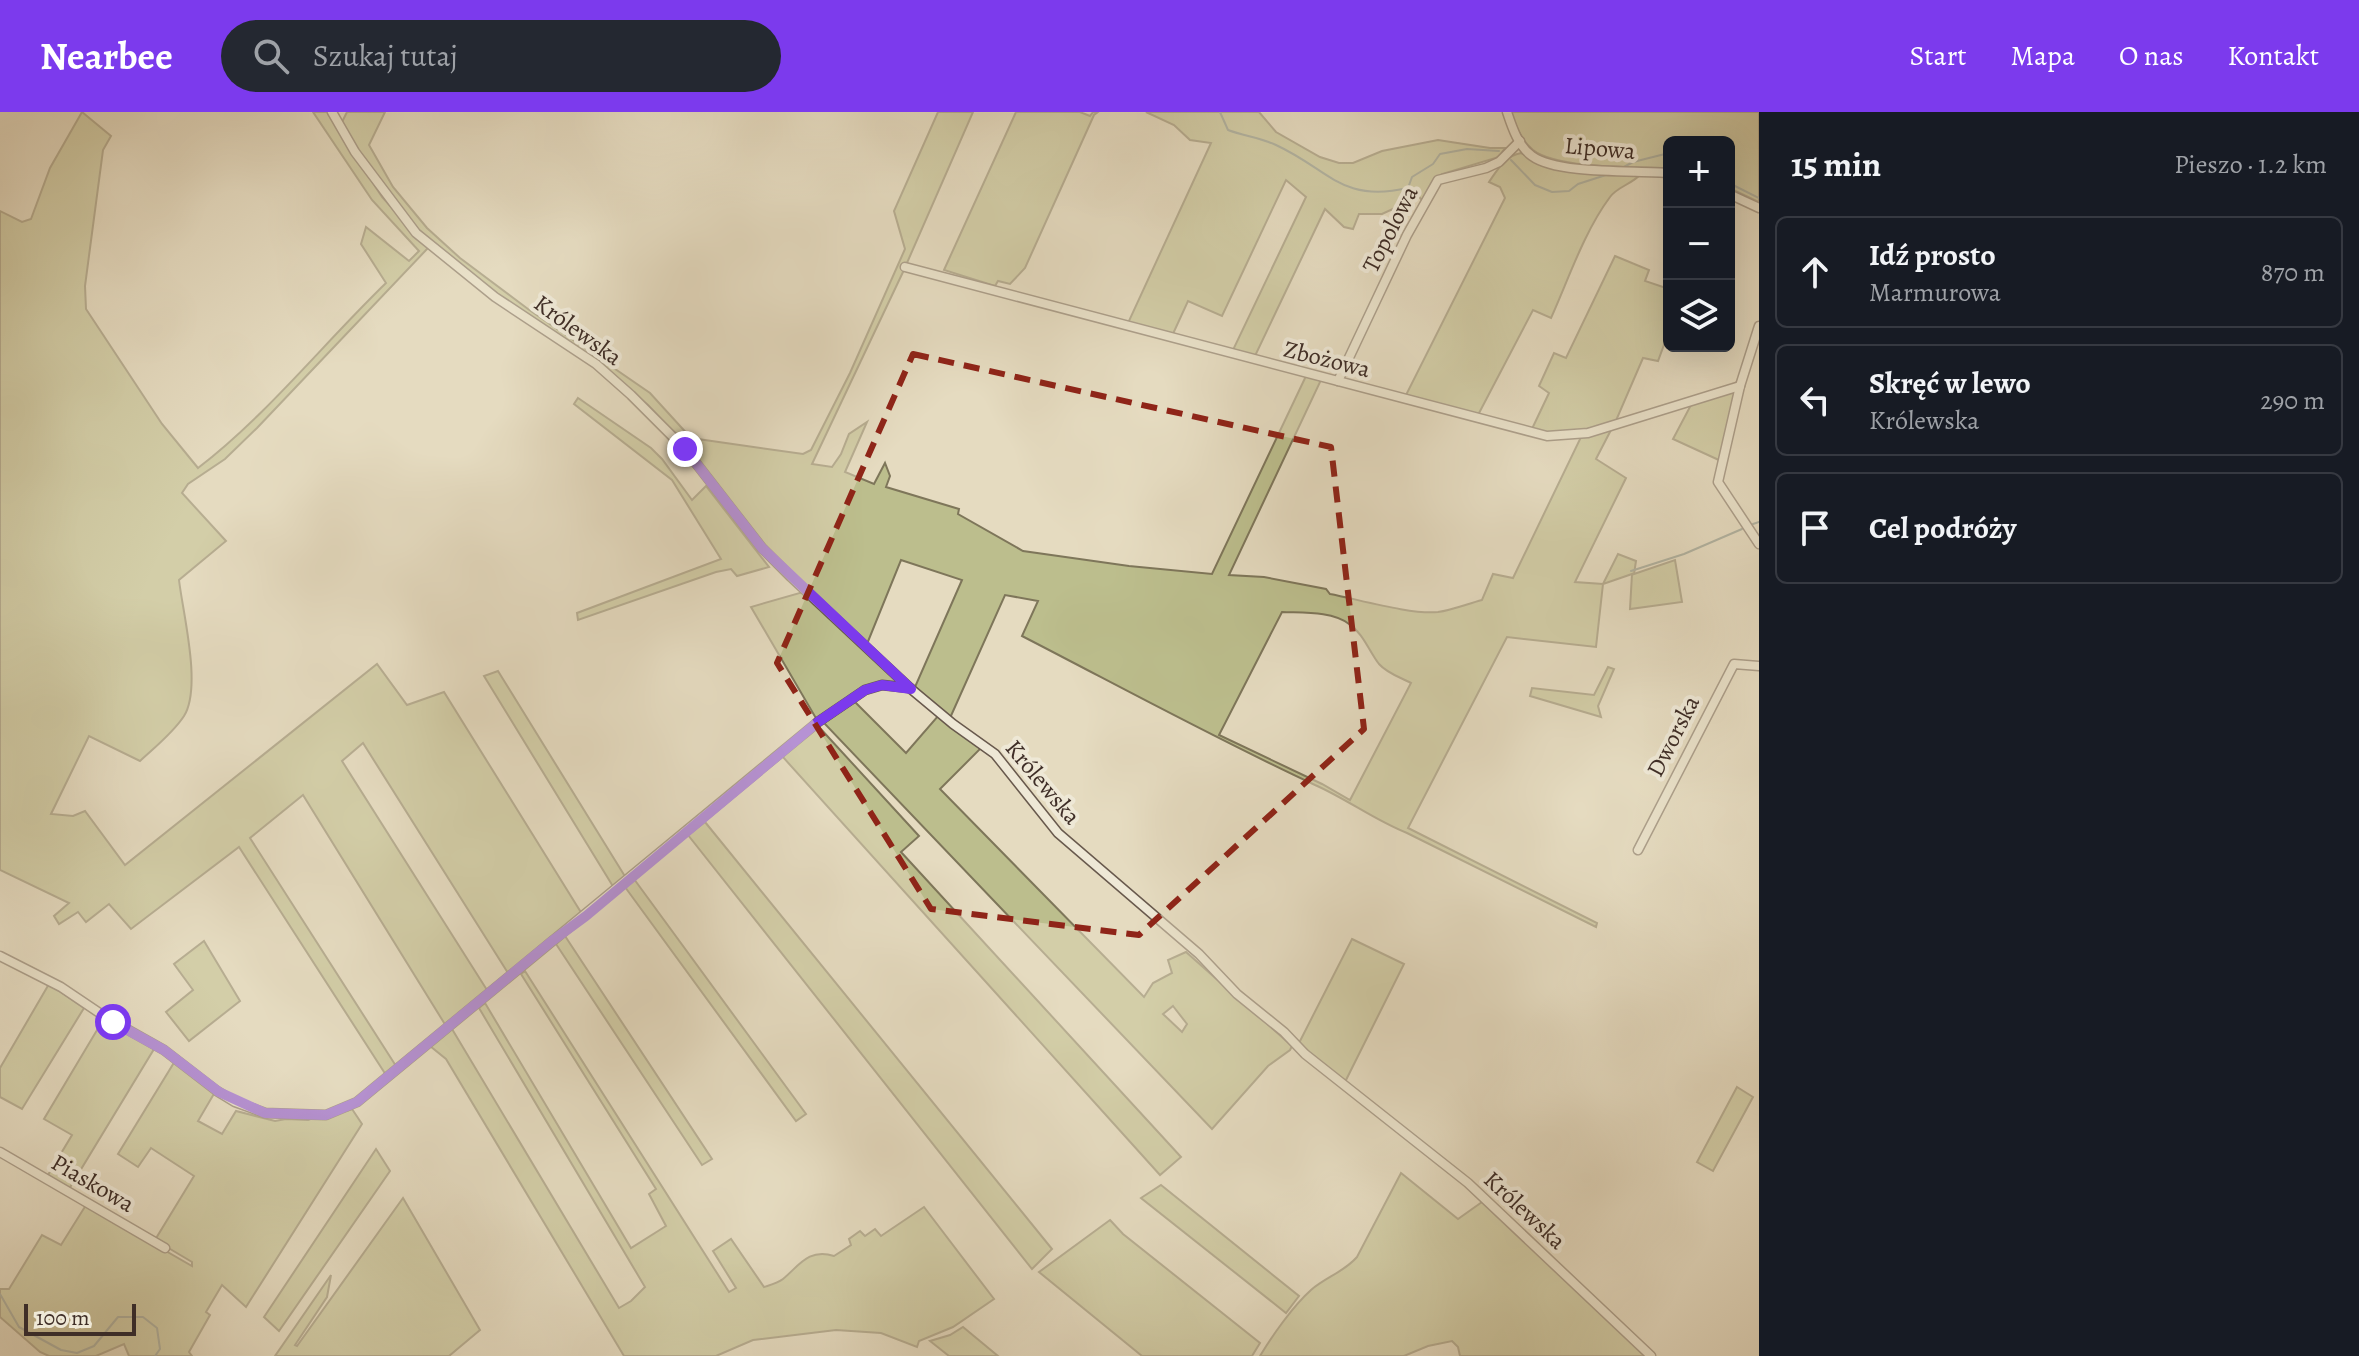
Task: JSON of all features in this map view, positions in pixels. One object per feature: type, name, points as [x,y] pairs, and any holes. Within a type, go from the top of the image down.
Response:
[{"type":"street","name":"Królewska","points":[[332,112],[355,152],[416,233],[495,297],[596,364],[631,395],[685,449],[762,548],[911,689],[995,754],[1067,842],[1199,954],[1237,994],[1284,1032],[1305,1054],[1468,1183],[1651,1356]]},
{"type":"street","points":[[1507,112],[1520,141]]},
{"type":"street","name":"Lipowa","points":[[1520,141],[1533,157],[1557,165],[1663,173]]},
{"type":"street","name":"Topolowa","points":[[1338,381],[1407,235],[1438,180],[1499,162],[1520,141]]},
{"type":"street","points":[[1735,197],[1759,208]]},
{"type":"street","name":"Zbożowa","points":[[905,267],[1528,433],[1563,437],[1588,433],[1740,386]]},
{"type":"street","points":[[1759,326],[1740,386],[1718,482],[1759,544]]},
{"type":"street","name":"Dworska","points":[[1638,850],[1734,664],[1759,666]]},
{"type":"street","points":[[0,956],[61,987],[107,1018],[164,1050],[235,1102],[265,1113],[326,1115],[357,1102],[818,722],[865,690],[882,685],[911,689]]},
{"type":"street","name":"Piaskowa","points":[[0,1152],[165,1248]]},
{"type":"highlighted area","points":[[913,354],[1331,447],[1364,729],[1139,935],[931,909],[777,663]]},
{"type":"green space","points":[[82,112],[111,136],[103,150],[85,286],[86,309],[162,424],[198,468],[248,425],[386,283],[361,244],[366,227],[409,261],[419,251],[372,200],[313,112],[327,112],[382,197],[428,248],[257,428],[225,459],[188,484],[182,493],[226,541],[179,580],[191,669],[189,703],[184,716],[140,761],[89,736],[51,814],[73,816],[85,811],[125,865],[377,664],[407,705],[444,692],[582,914],[508,973],[363,743],[342,761],[487,990],[446,1026],[303,795],[250,838],[396,1066],[386,1075],[239,847],[131,929],[109,904],[86,922],[78,912],[59,924],[54,916],[69,903],[0,870],[0,211],[22,222],[31,219],[50,168]]},
{"type":"green space","points":[[347,112],[385,112],[369,145],[393,187],[427,228],[460,258],[528,309],[650,393],[691,438],[803,454],[811,450],[850,373],[905,249],[894,211],[938,112],[973,112],[903,272],[812,464],[832,467],[849,434],[867,422],[845,472],[874,484],[885,463],[890,476],[886,487],[959,509],[958,514],[1023,551],[1212,574],[1306,376],[1321,380],[1229,575],[1264,577],[1326,589],[1330,594],[1400,609],[1443,611],[1482,600],[1493,574],[1513,578],[1581,437],[1612,428],[1596,459],[1626,478],[1575,582],[1603,584],[1596,647],[1507,637],[1408,828],[1597,923],[1596,927],[1383,822],[1022,636],[1038,601],[1005,595],[950,718],[915,687],[962,580],[901,560],[867,644],[764,546],[677,436],[648,405],[592,359],[498,296],[417,232],[357,152],[341,124]],"holes":[[[1282,612],[1326,615],[1342,620],[1358,632],[1383,667],[1411,683],[1350,800],[1219,735]]]},
{"type":"green space","points":[[1016,112],[1080,112],[1090,116],[1098,112],[1025,268],[1010,284],[998,281],[995,286],[944,270]]},
{"type":"green space","points":[[1146,112],[1259,112],[1276,132],[1320,157],[1339,163],[1353,163],[1382,151],[1438,140],[1505,148],[1499,157],[1442,174],[1422,200],[1419,197],[1382,214],[1359,214],[1353,229],[1344,227],[1325,209],[1254,358],[1232,352],[1306,197],[1286,180],[1222,316],[1188,301],[1172,336],[1128,323],[1211,143],[1190,140],[1174,125]]},
{"type":"green space","points":[[1511,112],[1759,112],[1759,202],[1735,191],[1735,136],[1663,136],[1663,168],[1618,167],[1578,164],[1544,156],[1529,146]]},
{"type":"green space","points":[[1521,153],[1552,168],[1641,174],[1613,194],[1601,211],[1551,318],[1533,310],[1478,415],[1406,395],[1505,198],[1500,187],[1489,182],[1506,160]]},
{"type":"green space","points":[[1615,256],[1649,270],[1645,281],[1663,287],[1663,347],[1658,361],[1643,358],[1615,423],[1563,434],[1531,431],[1549,393],[1539,386],[1554,353],[1566,358]]},
{"type":"green space","points":[[1734,391],[1737,394],[1721,461],[1673,439],[1692,403]]},
{"type":"green space","points":[[578,398],[651,448],[692,500],[706,486],[769,567],[737,576],[731,569],[716,572],[578,620],[577,613],[721,559],[672,480],[574,404]]},
{"type":"green space","points":[[1618,554],[1636,561],[1634,574],[1675,560],[1682,602],[1630,609],[1632,574],[1603,584]]},
{"type":"green space","points":[[803,592],[897,680],[894,684],[880,683],[817,720],[751,607]]},
{"type":"green space","points":[[1608,667],[1614,669],[1598,706],[1601,717],[1530,696],[1532,688],[1594,695]]},
{"type":"green space","points":[[498,671],[626,878],[614,888],[484,676]]},
{"type":"green space","points":[[855,702],[906,753],[938,716],[982,747],[940,789],[1144,997],[1153,983],[1172,973],[1168,960],[1186,952],[1292,1046],[1290,1050],[1268,1066],[1212,1129],[824,723]],"holes":[[[1173,1006],[1187,1024],[1182,1032],[1163,1014]]]},
{"type":"green space","points":[[819,727],[919,836],[901,852],[1181,1157],[1160,1175],[782,756]]},
{"type":"green space","points":[[705,822],[1052,1249],[1032,1269],[688,835]]},
{"type":"green space","points":[[634,879],[806,1114],[796,1121],[625,887]]},
{"type":"green space","points":[[565,936],[712,1159],[702,1165],[556,944]]},
{"type":"green space","points":[[1352,939],[1404,964],[1344,1084],[1299,1043]]},
{"type":"green space","points":[[204,941],[240,1001],[189,1041],[166,1012],[193,990],[174,964]]},
{"type":"green space","points":[[525,971],[729,1292],[736,1288],[713,1251],[731,1239],[764,1287],[781,1280],[811,1256],[834,1256],[851,1245],[849,1239],[860,1231],[865,1236],[875,1229],[881,1236],[924,1207],[994,1299],[953,1327],[919,1341],[917,1347],[881,1333],[836,1330],[753,1340],[716,1356],[624,1356],[446,1059],[430,1046],[452,1029],[619,1308],[631,1301],[645,1287],[479,1008],[485,1003],[631,1248],[666,1226],[649,1194],[656,1189],[521,974]]},
{"type":"green space","points":[[49,984],[84,1008],[22,1109],[0,1097],[0,1068]]},
{"type":"green space","points":[[103,1020],[154,1049],[69,1189],[48,1175],[72,1135],[44,1119]]},
{"type":"green space","points":[[175,1061],[215,1092],[198,1121],[222,1134],[236,1111],[275,1121],[308,1120],[352,1109],[362,1124],[246,1307],[222,1285],[206,1312],[210,1315],[189,1352],[192,1356],[129,1356],[124,1344],[96,1356],[49,1356],[40,1352],[0,1317],[0,1289],[9,1289],[42,1235],[61,1245],[86,1205],[192,1266],[192,1262],[155,1240],[194,1176],[151,1148],[138,1167],[118,1154]]},
{"type":"green space","points":[[1737,1087],[1753,1097],[1713,1171],[1697,1162]]},
{"type":"green space","points":[[376,1149],[390,1171],[279,1331],[264,1317]]},
{"type":"green space","points":[[1401,1173],[1458,1219],[1482,1202],[1647,1356],[1460,1356],[1458,1347],[1452,1341],[1404,1356],[1260,1356],[1304,1297],[1357,1257]]},
{"type":"green space","points":[[1161,1185],[1299,1296],[1286,1313],[1141,1198]]},
{"type":"green space","points":[[403,1198],[480,1330],[449,1356],[275,1356],[331,1275],[327,1297],[297,1346]]},
{"type":"green space","points":[[1110,1220],[1123,1234],[1260,1343],[1252,1356],[1142,1356],[1039,1272]]},
{"type":"green space","points":[[963,1327],[998,1356],[949,1356],[930,1341]]},
{"type":"waterway","points":[[1220,112],[1228,130],[1276,145],[1337,182],[1367,191],[1408,188],[1412,177],[1433,164],[1440,154],[1467,149],[1499,151]]},
{"type":"waterway","points":[[1622,168],[1663,154]]},
{"type":"waterway","points":[[1511,160],[1535,185],[1552,192],[1569,191],[1578,184],[1609,174]]},
{"type":"waterway","points":[[1735,186],[1759,198]]},
{"type":"waterway","points":[[1753,524],[1759,522]]},
{"type":"waterway","points":[[1631,571],[1684,554],[1742,529]]},
{"type":"waterway","points":[[0,1294],[19,1327],[61,1350],[77,1353],[94,1346],[118,1317],[143,1317],[157,1328],[160,1349],[155,1356]]},
{"type":"route","points":[[113,1022],[164,1050],[235,1102],[265,1113],[326,1115],[341,1111],[357,1102],[586,916],[818,722],[865,690],[882,685],[911,689],[762,548],[685,449]]}]
